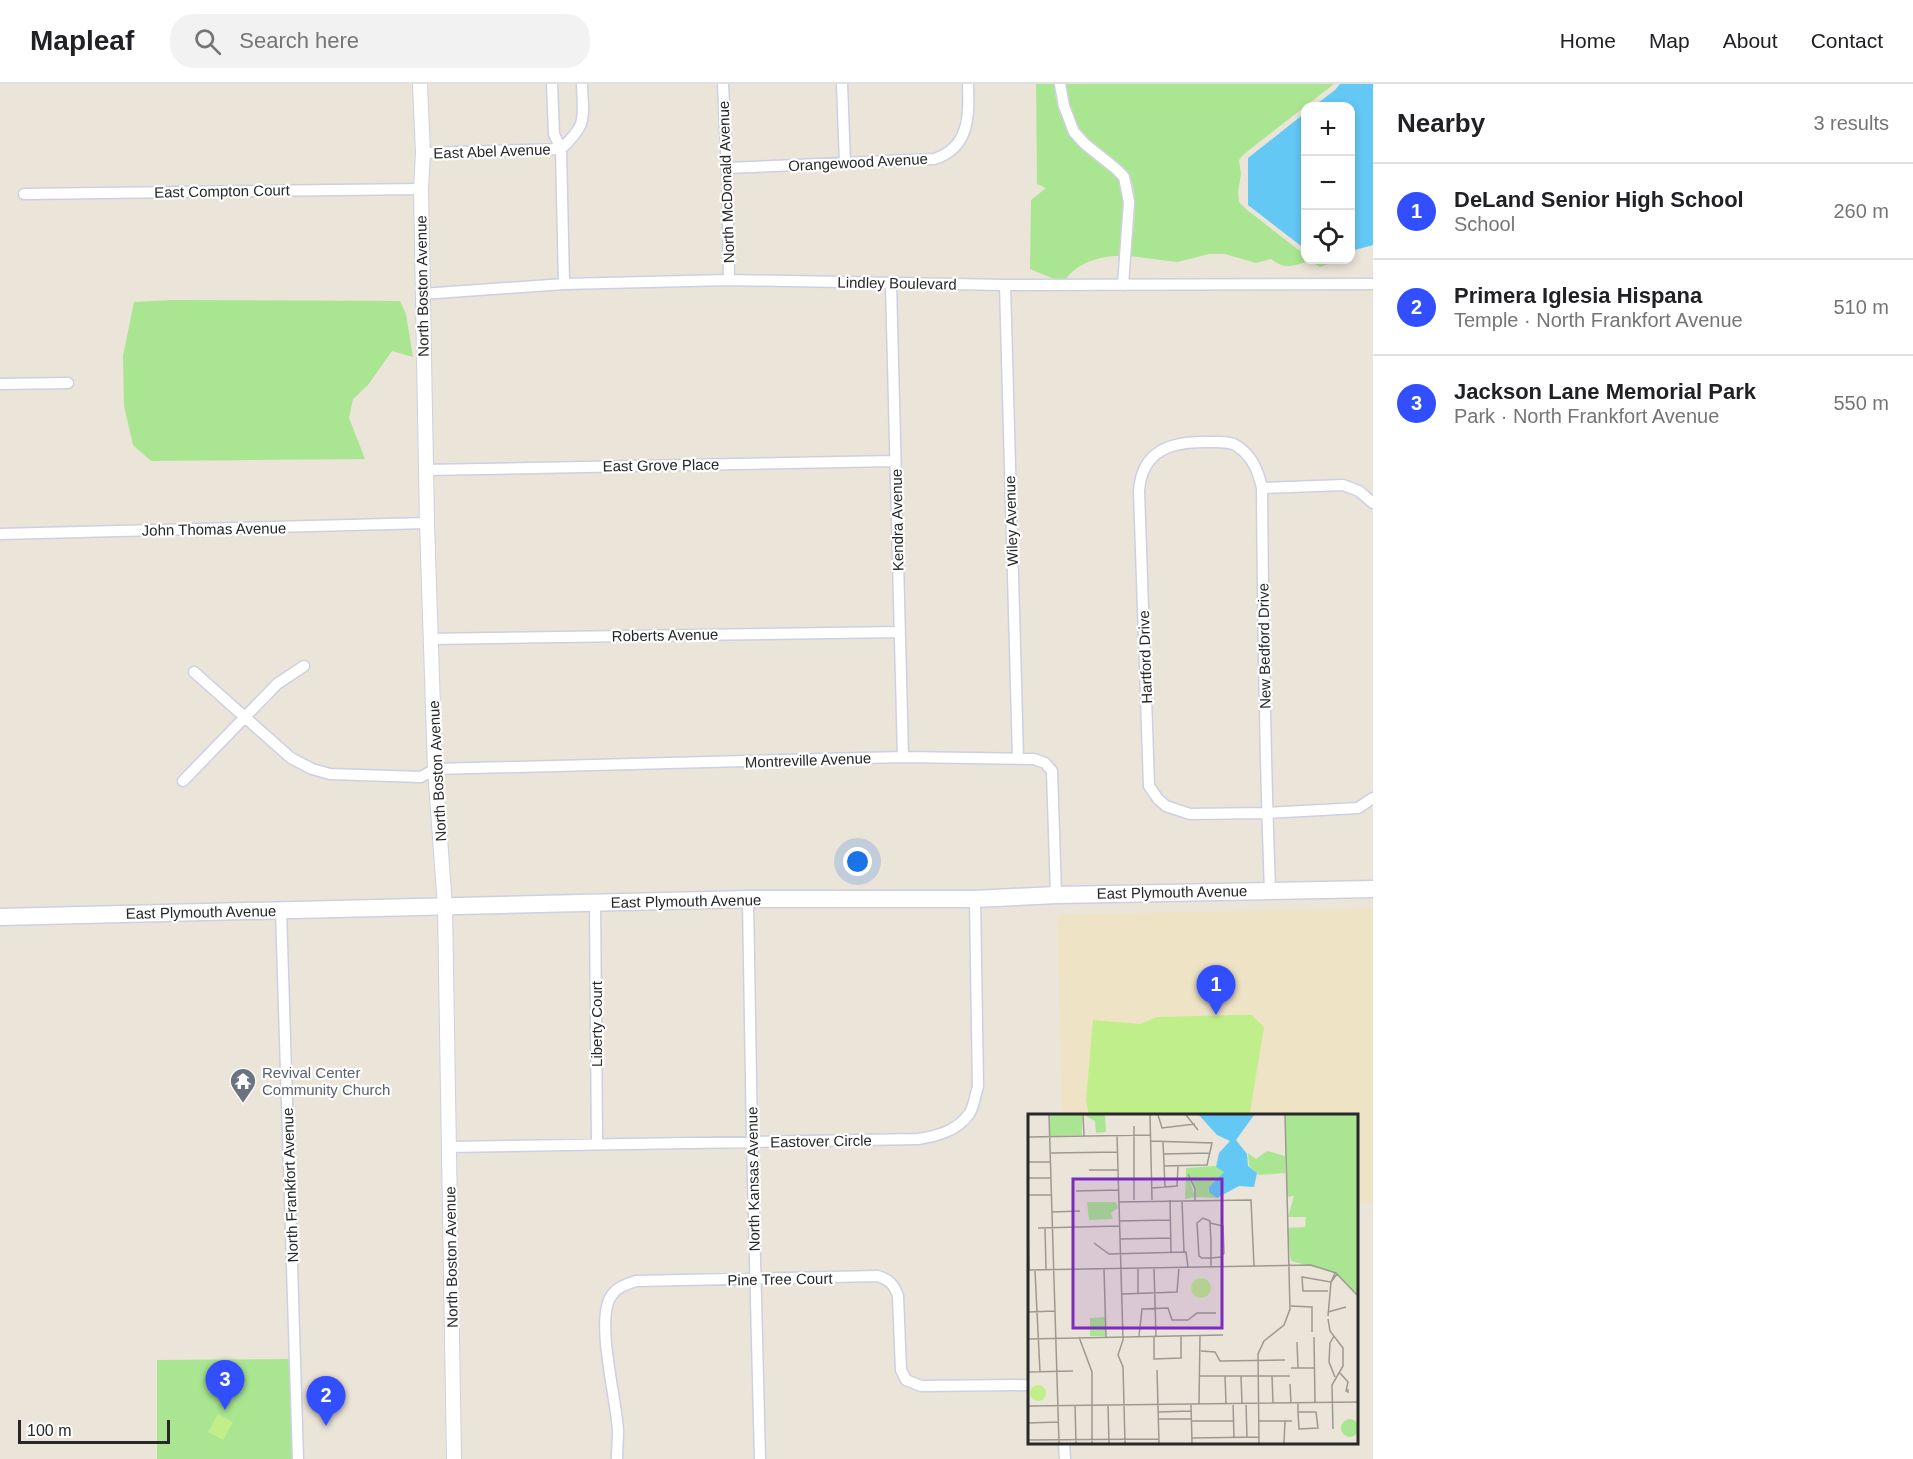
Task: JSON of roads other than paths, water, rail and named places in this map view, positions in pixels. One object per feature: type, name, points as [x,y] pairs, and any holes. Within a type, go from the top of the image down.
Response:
[{"type":"main road","name":"East Plymouth Avenue","points":[[0,917],[748,899],[975,898],[1373,888]]},
{"type":"street","name":"North Boston Avenue","points":[[420,84],[423,153],[420,189],[422,294],[431,639],[435,769],[445,907],[454,1459]]},
{"type":"street","points":[[552,84],[554,134],[561,149],[564,284]]},
{"type":"street","points":[[561,149],[578,133],[583,118],[582,84]]},
{"type":"street","name":"North McDonald Avenue","points":[[723,84],[728,168],[729,280]]},
{"type":"street","points":[[842,84],[844,163]]},
{"type":"street","name":"Orangewood Avenue","points":[[728,168],[934,159],[944,156],[958,143],[964,132],[968,113],[968,84]]},
{"type":"street","points":[[1060,84],[1064,105],[1074,132],[1124,177],[1129,202],[1123,285]]},
{"type":"street","name":"East Abel Avenue","points":[[423,153],[561,149]]},
{"type":"street","name":"East Compton Court","points":[[24,194],[420,189]]},
{"type":"street","name":"Lindley Boulevard","points":[[422,294],[564,284],[729,280],[1005,285],[1373,284]]},
{"type":"street","name":"Kendra Avenue","points":[[891,284],[903,757]]},
{"type":"street","name":"Wiley Avenue","points":[[1005,285],[1018,757]]},
{"type":"street","points":[[0,384],[68,383]]},
{"type":"street","name":"New Bedford Drive","points":[[1203,442],[1235,444],[1253,461],[1262,488],[1270,890]]},
{"type":"street","name":"Hartford Drive","points":[[1203,442],[1167,447],[1157,453],[1145,466],[1140,477],[1149,786],[1166,806],[1190,814],[1358,808],[1373,798]]},
{"type":"street","name":"East Grove Place","points":[[426,470],[896,461]]},
{"type":"street","points":[[1262,488],[1343,485],[1359,490],[1373,503]]},
{"type":"street","name":"John Thomas Avenue","points":[[0,534],[428,523]]},
{"type":"street","name":"Roberts Avenue","points":[[431,639],[899,632]]},
{"type":"street","points":[[183,781],[277,684],[304,666]]},
{"type":"street","name":"Montreville Avenue","points":[[194,672],[291,758],[312,769],[330,774],[421,777],[435,769],[903,757],[1034,759],[1045,763],[1052,771],[1056,895]]},
{"type":"street","name":"Eastover Circle","points":[[448,1147],[918,1139],[938,1135],[959,1125],[970,1113],[978,1087],[975,898]]},
{"type":"street","name":"North Kansas Avenue","points":[[748,899],[760,1459]]},
{"type":"street","name":"Liberty Court","points":[[595,903],[597,1144]]},
{"type":"street","name":"North Frankfort Avenue","points":[[281,910],[298,1459]]},
{"type":"street","name":"Pine Tree Court","points":[[617,1459],[618,1431],[604,1329],[606,1305],[612,1294],[622,1286],[636,1281],[878,1276],[889,1280],[895,1286],[898,1296],[901,1370],[906,1380],[921,1386],[1028,1385]]},
{"type":"street","points":[[1064,1444],[1065,1459]]},
{"type":"water","points":[[1340,84],[1373,84],[1373,245],[1355,250],[1355,102],[1319,102]]},
{"type":"water","points":[[1301,116],[1301,246],[1248,205],[1248,158]]},
{"type":"place","name":"DeLand Senior High School","points":[[1216,1015]]},
{"type":"place","name":"Revival Center Community Church","points":[[243,1104]]},
{"type":"place","name":"Jackson Lane Memorial Park","points":[[225,1410]]},
{"type":"place","name":"Primera Iglesia Hispana","points":[[326,1426]]}]
